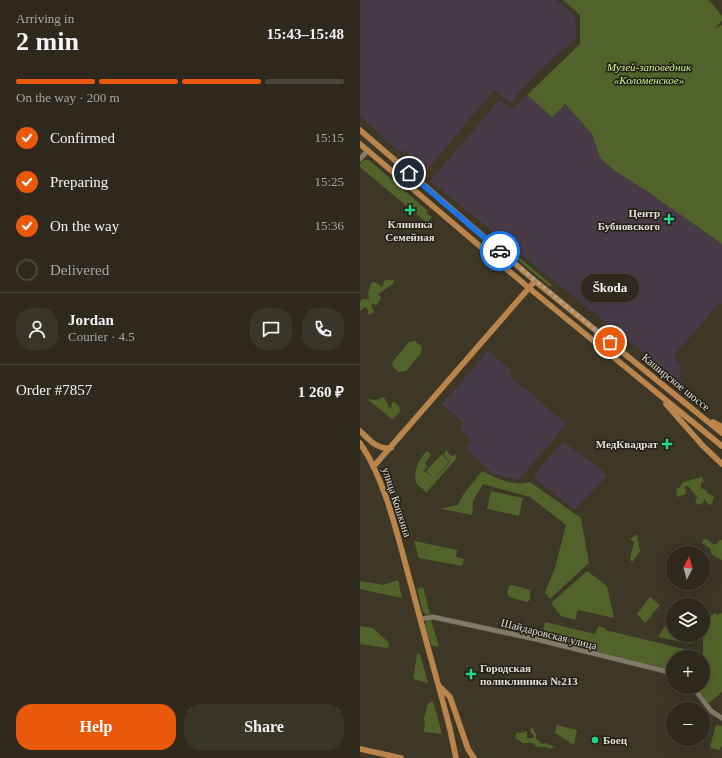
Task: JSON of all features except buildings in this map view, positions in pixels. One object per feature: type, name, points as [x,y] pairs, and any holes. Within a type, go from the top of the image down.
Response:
[{"type":"main road","name":"Каширское шоссе","points":[[360,130],[535,281],[722,433]]},
{"type":"main road","name":"Каширское шоссе","points":[[360,144],[529,288],[722,446]]},
{"type":"main road","name":"улица Кошкина","points":[[456,758],[450,729],[397,534],[374,466],[535,281]]},
{"type":"main road","points":[[655,392],[703,446],[722,464]]},
{"type":"main road","points":[[700,415],[722,427]]},
{"type":"main road","points":[[360,431],[378,447],[384,449],[391,448]]},
{"type":"main road","points":[[360,443],[374,466]]},
{"type":"main road","points":[[368,454],[381,458]]},
{"type":"main road","points":[[438,684],[450,697],[468,749],[474,758]]},
{"type":"main road","points":[[360,749],[402,758]]},
{"type":"street","points":[[360,159],[368,150]]},
{"type":"street","name":"Шайдаровская улица","points":[[420,619],[432,617],[520,636],[666,671]]},
{"type":"street","points":[[698,694],[711,711],[722,718]]},
{"type":"shaded area","points":[[360,0],[556,0],[575,16],[576,39],[537,72],[511,103],[494,90],[427,170],[403,150],[400,152],[360,116]]},
{"type":"shaded area","points":[[527,95],[552,117],[564,104],[592,134],[600,158],[614,170],[722,244],[722,305],[719,303],[673,357],[680,364],[682,384],[430,181],[499,100],[512,109]]},
{"type":"shaded area","points":[[488,351],[512,371],[509,375],[514,380],[565,422],[556,437],[519,480],[493,474],[465,448],[472,441],[460,429],[463,423],[442,404]]},
{"type":"shaded area","points":[[563,441],[608,475],[575,510],[535,479],[535,474]]},
{"type":"green space","name":"Музей-заповедник «Коломенское»","points":[[563,0],[709,0],[722,16],[722,21],[715,28],[722,25],[722,244],[614,170],[600,158],[592,134],[565,104],[552,117],[527,95],[580,44],[580,15]]},
{"type":"green space","points":[[363,160],[369,160],[428,211],[426,213],[432,217],[427,223],[360,167]]},
{"type":"green space","points":[[496,238],[553,286],[549,286],[494,240]]},
{"type":"green space","points":[[385,280],[394,280],[393,284],[378,294],[381,298],[377,305],[371,304],[374,312],[368,315],[368,310],[365,307],[360,311],[360,302],[362,299],[369,300],[368,293],[371,283],[375,282],[382,287]]},
{"type":"green space","points":[[415,341],[422,347],[421,353],[406,371],[398,372],[392,365],[394,360],[409,342]]},
{"type":"green space","points":[[384,397],[389,407],[391,408],[392,403],[394,402],[399,406],[400,412],[392,419],[367,399],[375,400]]},
{"type":"green space","points":[[446,450],[451,456],[456,455],[456,459],[426,493],[417,484],[416,480],[415,475],[419,461],[428,451],[431,455],[425,463],[427,466],[424,471],[434,478],[426,471],[442,454],[449,462],[435,478],[450,462],[444,455]]},
{"type":"green space","points":[[482,471],[512,483],[530,482],[581,518],[589,563],[550,599],[545,592],[555,568],[566,525],[530,497],[483,484],[473,501],[472,515],[442,509],[458,505],[463,495]]},
{"type":"green space","points":[[702,477],[704,482],[701,482],[701,488],[706,490],[708,494],[714,496],[712,504],[709,505],[704,499],[704,502],[699,505],[695,502],[697,497],[688,486],[685,486],[686,494],[677,497],[676,489],[679,488],[683,482]]},
{"type":"green space","points":[[491,491],[523,498],[519,516],[487,509]]},
{"type":"green space","points":[[637,534],[640,552],[632,562],[630,559],[634,542],[630,539]]},
{"type":"green space","points":[[707,539],[714,545],[719,542],[719,540],[722,540],[722,560],[712,555],[710,546],[702,543],[703,540]]},
{"type":"green space","points":[[414,541],[457,550],[456,557],[464,559],[462,566],[419,558]]},
{"type":"green space","points":[[587,571],[607,586],[614,618],[578,610],[575,620],[561,616],[551,603]]},
{"type":"green space","points":[[398,580],[402,598],[360,589],[360,581],[383,585]]},
{"type":"green space","points":[[512,585],[530,590],[530,600],[527,602],[509,597],[507,593],[509,586]]},
{"type":"green space","points":[[423,587],[430,614],[427,615],[423,612],[417,589]]},
{"type":"green space","points":[[650,597],[660,605],[645,623],[637,614]]},
{"type":"green space","points":[[716,613],[717,615],[722,613],[722,692],[710,702],[707,702],[702,694],[710,694],[710,650],[703,650],[703,642],[710,642],[710,616]]},
{"type":"green space","points":[[427,620],[431,620],[439,647],[431,645],[425,624]]},
{"type":"green space","points":[[545,622],[595,634],[598,627],[688,650],[666,650],[666,669],[596,652],[597,650],[586,647],[585,649],[573,646],[574,643],[559,640],[558,645],[553,644],[554,639],[550,638],[549,643],[546,641],[546,638],[539,636],[542,635]]},
{"type":"green space","points":[[666,625],[666,639],[658,637]]},
{"type":"green space","points":[[360,626],[373,628],[389,643],[388,648],[360,644]]},
{"type":"green space","points":[[682,642],[692,642],[692,644]]},
{"type":"green space","points":[[417,654],[420,654],[428,683],[413,679]]},
{"type":"green space","points":[[433,701],[442,734],[424,732],[425,721],[423,721],[428,704]]},
{"type":"green space","points":[[557,725],[577,730],[574,745],[555,733]]},
{"type":"green space","points":[[716,725],[722,726],[722,746],[719,750],[711,748],[710,746]]},
{"type":"green space","points":[[532,727],[536,734],[536,738],[542,744],[545,743],[555,747],[548,749],[547,747],[538,747],[532,743],[523,743],[515,738],[517,732],[520,733],[527,731],[527,738],[533,738],[534,736],[530,731]]},
{"type":"way so far","points":[[500,251],[610,342]]},
{"type":"place","name":"Клиника Семейная","points":[[410,210]]},
{"type":"place","name":"Центр Бубновского","points":[[669,219]]},
{"type":"place","name":"Škoda","points":[[610,342]]},
{"type":"place","name":"МедКвадрат","points":[[667,444]]},
{"type":"place","name":"Городская поликлиника №213","points":[[471,674]]},
{"type":"place","name":"Боец","points":[[595,740]]},
{"type":"route","points":[[409,173],[500,251]]}]
